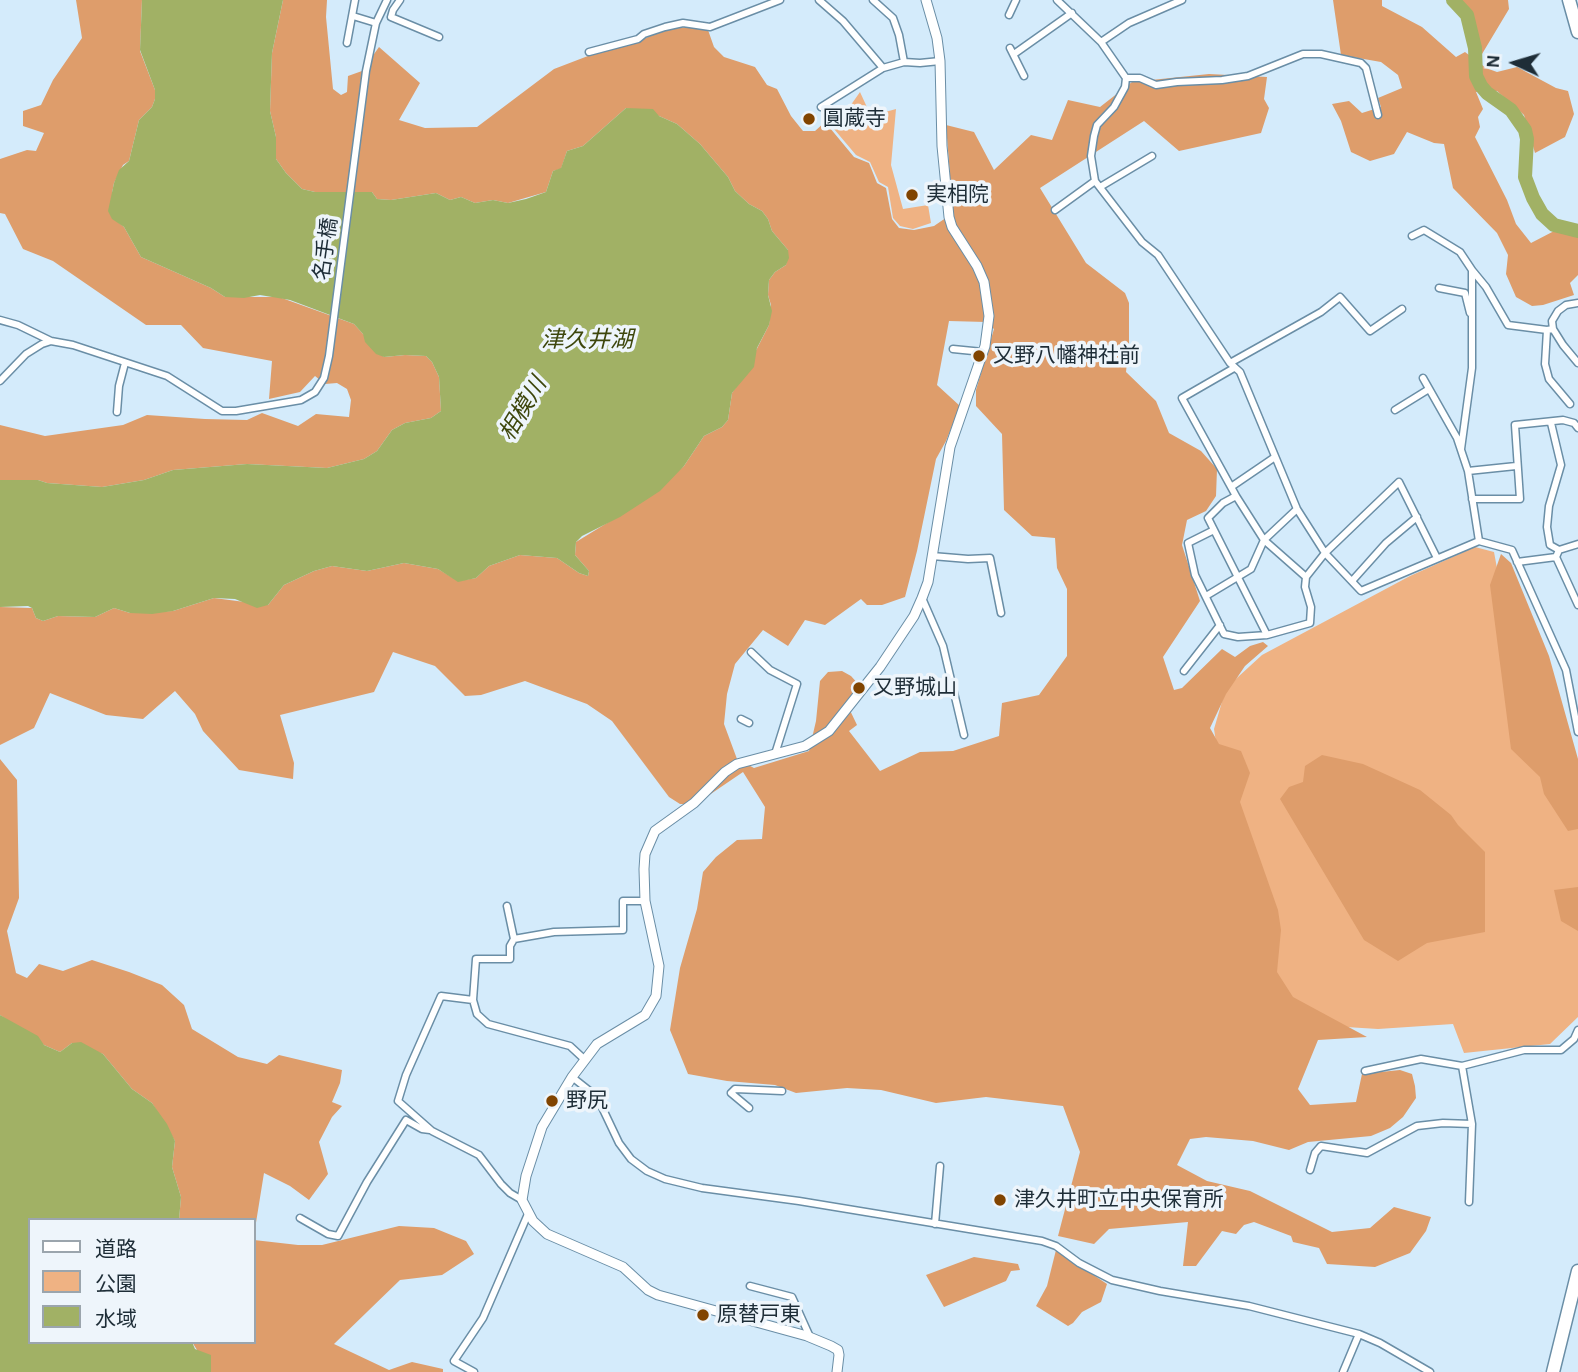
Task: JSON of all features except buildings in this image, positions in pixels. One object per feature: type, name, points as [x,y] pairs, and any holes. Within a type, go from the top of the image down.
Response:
[{"type":"highway","points":[[1569,0],[1578,32]]},
{"type":"highway","points":[[1553,1372],[1578,1271]]},
{"type":"street","points":[[347,43],[355,0]]},
{"type":"street","name":"名手橋","points":[[125,363],[175,380],[216,409],[236,411],[301,400],[311,395],[324,378],[358,148],[366,71],[376,23],[387,0]]},
{"type":"street","points":[[400,0],[391,14],[394,20],[439,37]]},
{"type":"street","points":[[589,52],[683,23],[710,27],[779,0]]},
{"type":"street","points":[[819,0],[843,21],[883,68]]},
{"type":"street","points":[[873,0],[893,18],[904,62]]},
{"type":"street","points":[[837,1372],[838,1350],[810,1337],[658,1295],[648,1290],[623,1267],[547,1234],[528,1214],[522,1200],[526,1176],[542,1127],[572,1077],[584,1059],[607,1037],[645,1014],[656,996],[659,966],[645,901],[645,854],[655,831],[694,803],[725,772],[737,764],[805,746],[829,731],[880,667],[914,616],[922,598],[932,556],[950,447],[983,352],[989,316],[984,282],[952,227],[947,207],[940,61],[937,38],[926,0]]},
{"type":"street","points":[[1009,15],[1016,0]]},
{"type":"street","points":[[1057,0],[1101,42],[1126,78],[1125,87],[1114,107],[1097,125],[1094,136],[1091,156],[1098,184],[1142,242],[1158,255],[1232,365],[1240,372],[1297,509],[1325,552],[1361,591],[1479,541],[1512,550],[1566,670],[1578,732]]},
{"type":"street","points":[[1101,42],[1129,23],[1182,0]]},
{"type":"street","points":[[1024,76],[1012,51],[1072,13]]},
{"type":"street","points":[[353,16],[376,23]]},
{"type":"street","points":[[1126,78],[1140,78],[1156,85],[1222,80],[1248,76],[1303,54],[1321,54],[1362,63],[1366,68],[1378,115]]},
{"type":"street","points":[[821,107],[883,68],[904,62],[940,61]]},
{"type":"street","points":[[1055,210],[1152,156]]},
{"type":"street","points":[[1412,236],[1424,230],[1460,252],[1486,287],[1508,325],[1550,330],[1578,363]]},
{"type":"street","points":[[1461,449],[1472,368],[1472,270]]},
{"type":"street","points":[[1439,288],[1465,293],[1473,317]]},
{"type":"street","points":[[1306,577],[1264,540],[1236,496],[1182,398],[1321,312],[1340,296],[1370,331],[1402,309]]},
{"type":"street","points":[[1570,404],[1549,379],[1545,364],[1552,321],[1558,311],[1578,303]]},
{"type":"street","points":[[0,320],[18,325],[51,341],[73,345],[125,363],[119,386],[117,412]]},
{"type":"street","points":[[1,377],[34,348],[51,341]]},
{"type":"street","points":[[953,349],[983,352]]},
{"type":"street","points":[[1423,379],[1461,449],[1468,471],[1479,541]]},
{"type":"street","points":[[1395,410],[1429,389]]},
{"type":"street","points":[[1472,499],[1520,499],[1516,466],[1516,425],[1563,420],[1574,423],[1578,428]]},
{"type":"street","points":[[1551,423],[1561,465],[1549,506],[1547,527],[1550,545],[1558,554],[1578,605]]},
{"type":"street","points":[[1231,487],[1275,457]]},
{"type":"street","points":[[1468,471],[1516,466]]},
{"type":"street","points":[[1214,530],[1188,543],[1195,575],[1224,634],[1238,637],[1267,635],[1310,624],[1311,607],[1305,587],[1306,577],[1325,552],[1399,482],[1437,558]]},
{"type":"street","points":[[1236,496],[1223,503],[1208,518],[1267,635]]},
{"type":"street","points":[[1206,596],[1251,569],[1264,540],[1297,509]]},
{"type":"street","points":[[1352,581],[1386,543],[1418,517]]},
{"type":"street","points":[[1517,562],[1558,554],[1578,544]]},
{"type":"street","points":[[932,556],[990,558],[1000,613]]},
{"type":"street","points":[[922,598],[943,646],[964,735]]},
{"type":"street","points":[[1184,671],[1220,625]]},
{"type":"street","points":[[751,652],[770,670],[797,684],[775,754]]},
{"type":"street","points":[[741,719],[749,723]]},
{"type":"street","points":[[514,939],[554,932],[622,930],[623,901],[645,901]]},
{"type":"street","points":[[507,906],[514,939],[510,946],[510,959],[476,959],[472,1000],[477,1014],[488,1024],[570,1046],[584,1059]]},
{"type":"street","points":[[432,1131],[398,1101],[441,996],[472,1000]]},
{"type":"street","points":[[1364,1071],[1421,1059],[1462,1066],[1524,1050],[1561,1050],[1574,1039],[1578,1030]]},
{"type":"street","points":[[1462,1066],[1472,1124],[1469,1202]]},
{"type":"street","points":[[572,1077],[600,1102],[619,1143],[631,1159],[647,1171],[665,1179],[702,1188],[1042,1241],[1056,1246],[1079,1263],[1112,1280],[1132,1286],[1249,1306],[1359,1334],[1430,1372]]},
{"type":"street","points":[[749,1108],[731,1093],[735,1089],[782,1091]]},
{"type":"street","points":[[300,1218],[328,1234],[338,1236],[367,1182],[406,1120],[479,1154],[500,1184],[522,1200]]},
{"type":"street","points":[[1310,1170],[1315,1153],[1321,1146],[1367,1153],[1417,1126],[1472,1124]]},
{"type":"street","points":[[935,1224],[940,1166]]},
{"type":"street","points":[[474,1372],[454,1361],[483,1318],[528,1214]]},
{"type":"street","points":[[750,1286],[792,1297],[810,1337]]},
{"type":"street","points":[[1343,1372],[1359,1334]]},
{"type":"green space","points":[[860,92],[871,116],[896,109],[891,165],[903,209],[928,205],[931,223],[913,229],[900,226],[893,218],[888,187],[879,182],[870,162],[856,155],[834,129]]},
{"type":"green space","points":[[1475,547],[1494,552],[1501,590],[1578,809],[1578,1017],[1550,1044],[1464,1053],[1453,1024],[1378,1029],[1314,1025],[1265,1003],[1228,823],[1214,729],[1226,688],[1262,655],[1410,576]]},
{"type":"shaded area","points":[[76,0],[142,0],[140,51],[155,90],[155,99],[152,107],[139,120],[129,161],[123,165],[112,193],[118,222],[124,227],[141,257],[211,288],[225,297],[279,297],[354,324],[384,357],[426,356],[439,377],[441,411],[431,418],[405,423],[392,430],[377,451],[364,459],[327,468],[247,464],[173,470],[144,480],[102,487],[38,480],[0,480],[0,425],[45,436],[123,425],[147,415],[247,420],[262,413],[298,426],[316,414],[349,417],[351,400],[347,389],[337,383],[325,384],[315,376],[300,392],[269,399],[272,361],[203,348],[181,325],[146,325],[53,261],[23,249],[5,214],[0,213],[0,159],[27,150],[36,151],[44,133],[23,126],[23,111],[41,105],[53,80],[82,38]]},
{"type":"shaded area","points":[[283,0],[327,0],[326,17],[333,89],[341,95],[347,92],[348,76],[362,71],[379,47],[420,83],[399,120],[425,128],[477,127],[554,69],[601,51],[633,44],[661,31],[686,27],[708,30],[714,47],[724,57],[755,67],[767,85],[777,89],[791,116],[803,131],[815,131],[825,122],[854,157],[869,163],[877,183],[886,188],[892,219],[899,228],[914,230],[934,226],[953,213],[946,125],[974,132],[994,170],[1031,135],[1052,140],[1068,100],[1100,107],[1132,82],[1209,74],[1267,77],[1264,99],[1269,108],[1261,133],[1179,151],[1144,121],[1040,188],[1086,263],[1125,293],[1129,303],[1126,372],[1156,401],[1169,433],[1201,451],[1217,469],[1216,496],[1206,511],[1187,520],[1182,545],[1200,601],[1163,657],[1174,690],[1182,688],[1222,649],[1235,657],[1250,646],[1263,642],[1268,646],[1245,666],[1226,694],[1210,728],[1219,744],[1241,751],[1250,773],[1240,802],[1278,910],[1281,930],[1277,972],[1293,997],[1367,1037],[1318,1040],[1298,1089],[1310,1105],[1356,1102],[1362,1074],[1400,1070],[1412,1074],[1415,1086],[1416,1098],[1403,1117],[1390,1128],[1371,1136],[1308,1142],[1289,1150],[1253,1141],[1206,1137],[1190,1139],[1177,1165],[1207,1181],[1250,1191],[1332,1232],[1370,1228],[1394,1207],[1431,1217],[1426,1231],[1410,1253],[1375,1267],[1327,1264],[1319,1248],[1293,1242],[1291,1236],[1254,1222],[1244,1225],[1236,1234],[1222,1231],[1196,1266],[1183,1266],[1188,1222],[1109,1229],[1094,1244],[1058,1236],[1080,1152],[1063,1106],[986,1097],[936,1103],[881,1090],[847,1088],[796,1093],[775,1085],[688,1074],[670,1030],[680,968],[697,909],[703,872],[737,840],[762,839],[765,807],[743,772],[696,804],[680,804],[669,797],[612,721],[587,704],[525,681],[481,695],[465,696],[435,666],[393,652],[374,692],[280,715],[294,763],[293,779],[239,770],[203,731],[195,714],[175,691],[143,719],[106,715],[50,693],[34,728],[0,745],[0,607],[32,608],[36,618],[43,621],[58,616],[95,617],[114,608],[130,613],[173,611],[214,598],[268,605],[284,585],[332,566],[367,571],[404,563],[438,569],[458,581],[476,578],[489,566],[520,555],[557,558],[588,576],[589,571],[575,555],[576,542],[638,504],[684,466],[704,436],[722,427],[728,420],[732,393],[769,325],[769,280],[786,265],[788,250],[772,231],[762,211],[749,204],[735,191],[728,177],[700,144],[677,124],[659,116],[626,108],[583,146],[567,151],[561,169],[553,171],[546,192],[508,203],[493,200],[475,203],[461,197],[450,200],[436,193],[391,200],[377,199],[372,192],[315,192],[302,189],[276,159],[276,137],[270,111],[272,53]],"holes":[[[949,321],[986,322],[994,329],[976,390],[976,406],[1002,434],[1004,510],[1032,536],[1055,538],[1057,568],[1067,589],[1067,656],[1039,695],[1002,703],[999,736],[953,751],[920,752],[880,771],[849,731],[857,725],[846,702],[860,686],[842,671],[828,672],[820,681],[816,721],[809,751],[754,768],[737,759],[724,724],[727,694],[735,664],[763,630],[788,646],[805,620],[825,625],[861,599],[867,605],[882,605],[905,597],[936,459],[960,406],[937,385]]]},
{"type":"shaded area","points":[[1333,0],[1382,0],[1382,6],[1422,27],[1456,57],[1465,52],[1486,68],[1497,72],[1517,67],[1556,88],[1568,91],[1574,114],[1565,137],[1535,153],[1524,115],[1497,91],[1476,92],[1483,109],[1478,117],[1480,127],[1475,137],[1516,224],[1531,243],[1558,229],[1578,231],[1578,275],[1570,283],[1574,295],[1532,306],[1516,297],[1506,274],[1508,255],[1497,233],[1453,188],[1444,144],[1434,143],[1407,132],[1394,154],[1370,161],[1351,152],[1341,121],[1332,104],[1349,101],[1362,113],[1381,107],[1378,98],[1402,88],[1398,75],[1381,62],[1341,55]]},
{"type":"shaded area","points":[[1457,0],[1508,0],[1509,9],[1482,54],[1468,43],[1469,12]]},
{"type":"shaded area","points":[[1501,554],[1511,563],[1549,656],[1578,759],[1578,829],[1568,831],[1544,794],[1540,777],[1511,749],[1490,585]]},
{"type":"shaded area","points":[[1322,755],[1363,764],[1420,790],[1451,815],[1485,852],[1485,932],[1427,943],[1398,961],[1364,940],[1280,799],[1289,787],[1303,782],[1305,766]]},
{"type":"shaded area","points":[[0,759],[17,780],[19,898],[7,931],[16,973],[27,978],[39,964],[63,971],[92,960],[162,985],[184,1005],[192,1029],[238,1057],[267,1064],[279,1055],[342,1070],[332,1102],[342,1106],[332,1117],[319,1142],[328,1174],[309,1200],[290,1186],[264,1173],[256,1223],[256,1218],[179,1218],[181,1197],[172,1167],[175,1141],[152,1103],[132,1089],[103,1054],[72,1043],[60,1052],[44,1045],[0,1015]]},
{"type":"shaded area","points":[[1578,887],[1578,931],[1561,921],[1554,890]]},
{"type":"shaded area","points":[[399,1226],[434,1228],[466,1241],[474,1254],[442,1275],[400,1280],[334,1344],[389,1370],[412,1362],[443,1369],[443,1372],[211,1372],[193,1344],[256,1344],[256,1240],[322,1245]]},
{"type":"shaded area","points":[[1056,1250],[1107,1284],[1101,1302],[1082,1312],[1068,1326],[1036,1306],[1047,1286]]},
{"type":"shaded area","points":[[974,1257],[1018,1264],[1020,1270],[1011,1271],[1006,1281],[944,1307],[926,1275]]},
{"type":"water","name":"津久井湖","points":[[142,0],[283,0],[272,53],[270,111],[276,137],[276,159],[302,189],[315,192],[372,192],[377,199],[391,200],[436,193],[450,200],[461,197],[475,203],[493,200],[508,203],[526,199],[546,192],[553,171],[561,168],[567,151],[583,146],[626,108],[653,109],[659,116],[677,124],[700,144],[728,177],[735,191],[749,204],[762,211],[772,231],[788,250],[789,258],[786,265],[769,280],[768,295],[772,311],[769,325],[757,348],[754,367],[732,393],[728,420],[722,427],[704,436],[684,466],[660,491],[576,542],[575,555],[589,571],[588,576],[557,558],[520,555],[489,566],[476,578],[458,582],[438,569],[404,563],[367,571],[332,566],[284,585],[268,605],[257,608],[235,599],[214,598],[173,611],[152,614],[130,613],[114,608],[95,617],[58,616],[43,621],[36,618],[32,608],[28,606],[0,607],[0,480],[38,480],[102,487],[144,480],[173,470],[247,464],[327,468],[364,459],[377,451],[392,430],[405,423],[431,418],[441,411],[439,377],[426,356],[384,357],[376,354],[354,324],[290,300],[260,295],[225,297],[211,288],[141,257],[124,227],[112,219],[108,211],[114,183],[119,170],[129,161],[139,120],[152,107],[155,99],[155,90],[140,50]]},
{"type":"water","points":[[0,1015],[38,1036],[44,1045],[60,1052],[72,1043],[81,1042],[103,1054],[132,1089],[152,1103],[175,1141],[172,1167],[181,1197],[179,1218],[28,1218],[28,1344],[193,1344],[195,1349],[211,1355],[211,1372],[0,1372]]},
{"type":"waterway","points":[[1453,0],[1467,15],[1475,48],[1476,76],[1481,86],[1511,110],[1525,130],[1525,177],[1533,198],[1542,214],[1554,225],[1578,231]]},
{"type":"place","name":"圓蔵寺","points":[[809,119]]},
{"type":"place","name":"実相院","points":[[912,195]]},
{"type":"place","name":"又野八幡神社前","points":[[979,356]]},
{"type":"place","name":"又野城山","points":[[859,688]]},
{"type":"place","name":"野尻","points":[[552,1101]]},
{"type":"place","name":"津久井町立中央保育所","points":[[1000,1200]]},
{"type":"place","name":"原替戸東","points":[[703,1315]]},
{"type":"water label","name":"相模川","points":[[523,409]]}]
